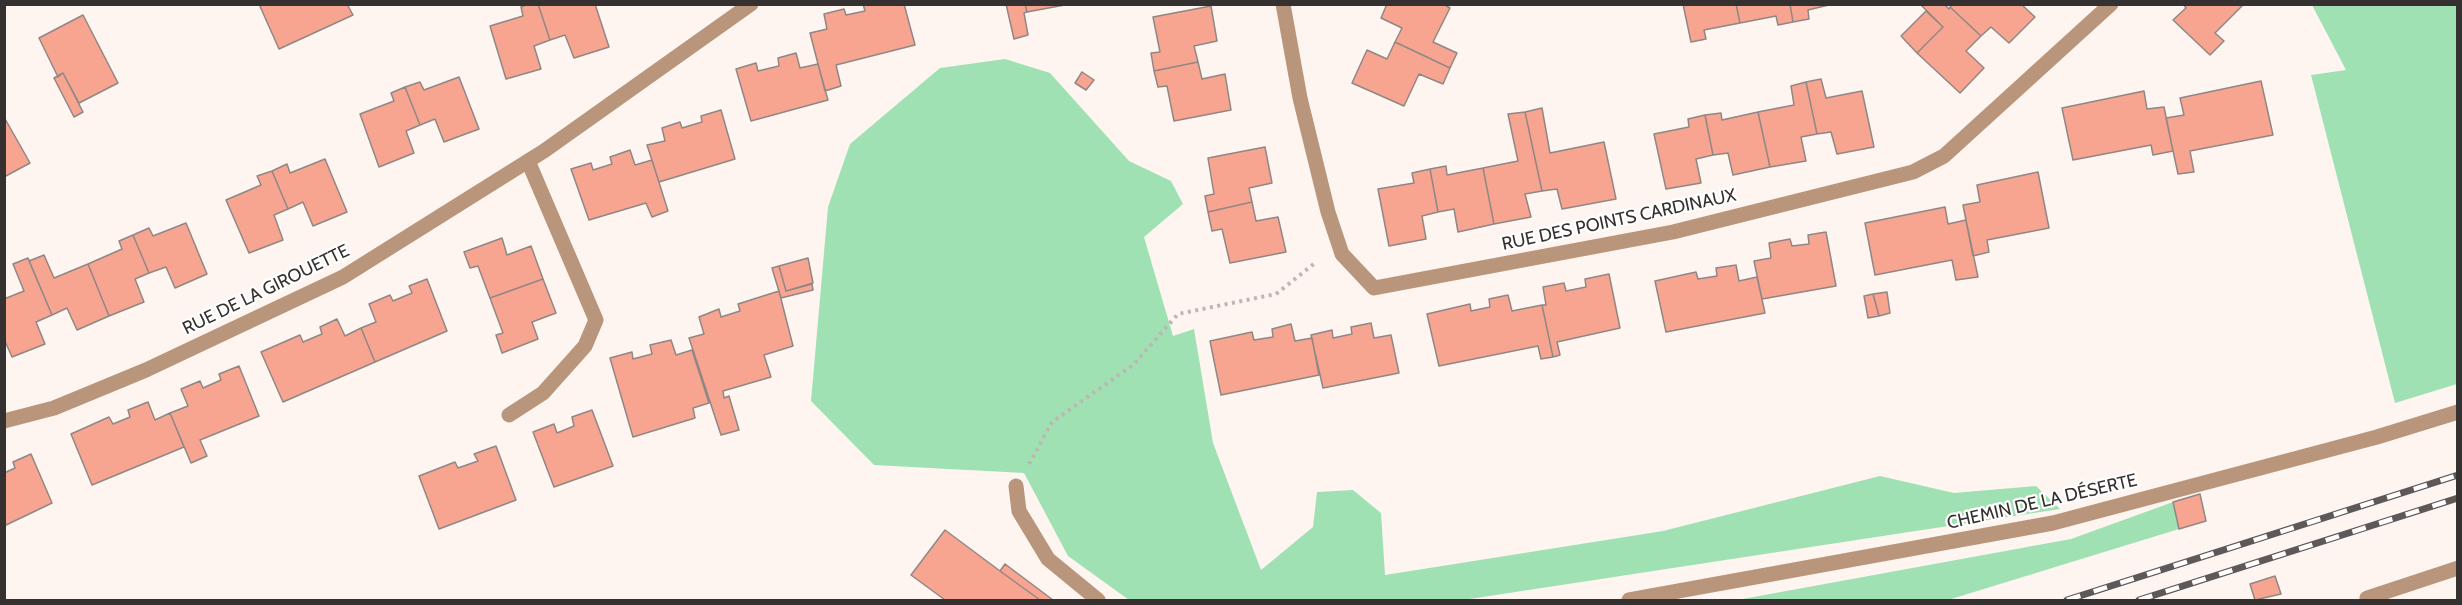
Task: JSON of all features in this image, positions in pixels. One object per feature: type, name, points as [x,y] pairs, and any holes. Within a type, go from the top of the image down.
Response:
[{"type":"street","name":"RUE DE LA GIROUETTE","points":[[4,420],[54,408],[136,374],[343,277],[528,161],[752,4]]},
{"type":"street","name":"RUE DES POINTS CARDINAUX","points":[[1283,4],[1300,98],[1328,212],[1342,254],[1374,288],[1673,232],[1913,172],[1944,156],[2111,4]]},
{"type":"street","points":[[509,415],[550,386],[585,346],[596,320],[528,161]]},
{"type":"street","name":"CHEMIN DE LA DÉSERTE","points":[[1629,600],[2053,523],[2377,437],[2457,412]]},
{"type":"street","points":[[1016,486],[1019,511],[1048,559],[1098,600]]},
{"type":"street","points":[[2367,598],[2457,568]]},
{"type":"path","points":[[1016,486],[1052,423],[1133,365],[1178,314],[1276,294],[1340,244]]},
{"type":"green space","points":[[2312,5],[2457,5],[2457,384],[2395,403],[2311,75],[2346,70]]},
{"type":"green space","points":[[1005,59],[1050,73],[1129,161],[1171,181],[1183,204],[1144,237],[1173,336],[1194,329],[1213,443],[1261,570],[1313,527],[1317,492],[1353,490],[1381,513],[1385,575],[1663,531],[1880,476],[1954,493],[2036,486],[2060,509],[1463,600],[1129,600],[1068,556],[1024,473],[874,465],[811,401],[828,207],[850,144],[940,68]]},
{"type":"green space","points":[[2173,502],[2179,529],[1948,600],[1737,600],[2071,539]]},
{"type":"building","points":[[259,4],[347,4],[353,15],[279,49]]},
{"type":"building","points":[[538,4],[550,40],[534,46],[541,69],[506,79],[490,26],[523,16],[521,7]]},
{"type":"building","points":[[538,4],[595,4],[609,47],[574,58],[565,35],[550,40]]},
{"type":"building","points":[[863,4],[904,4],[915,45],[836,65],[841,86],[825,91],[810,33],[827,29],[824,14],[844,9],[846,15],[865,11]]},
{"type":"building","points":[[1006,4],[1025,4],[1027,12],[1024,13],[1028,35],[1014,39]]},
{"type":"building","points":[[1025,4],[1070,4],[1027,12]]},
{"type":"building","points":[[1387,4],[1443,4],[1450,8],[1433,42],[1457,53],[1450,68],[1395,42],[1402,28],[1381,18]]},
{"type":"building","points":[[1683,4],[1736,4],[1740,23],[1704,30],[1706,39],[1691,42]]},
{"type":"building","points":[[1736,4],[1790,4],[1793,22],[1778,25],[1776,16],[1740,23]]},
{"type":"building","points":[[1790,4],[1833,4],[1808,10],[1809,19],[1793,22]]},
{"type":"building","points":[[1920,4],[1944,4],[1949,9],[1950,7],[1981,36],[1966,51],[1984,68],[1960,93],[1917,53],[1943,27]]},
{"type":"building","points":[[1953,4],[2021,4],[2035,17],[2009,43],[1991,27],[1981,36],[1950,7]]},
{"type":"building","points":[[2183,4],[2244,4],[2215,33],[2224,41],[2210,55],[2173,20],[2186,8]]},
{"type":"building","points":[[1211,6],[1217,41],[1194,46],[1198,62],[1154,71],[1151,53],[1160,52],[1153,17]]},
{"type":"building","points":[[1926,11],[1943,27],[1917,53],[1901,36]]},
{"type":"building","points":[[83,15],[118,83],[79,103],[63,73],[58,77],[39,38]]},
{"type":"building","points":[[1395,42],[1450,68],[1443,84],[1419,74],[1404,106],[1352,83],[1367,50],[1387,59]]},
{"type":"building","points":[[796,53],[800,68],[818,64],[828,100],[751,121],[736,69],[756,63],[758,71],[779,66],[778,58]]},
{"type":"building","points":[[1198,62],[1202,79],[1225,74],[1231,110],[1174,121],[1167,86],[1158,87],[1154,71]]},
{"type":"building","points":[[1082,72],[1094,80],[1086,90],[1075,83]]},
{"type":"building","points":[[63,73],[83,112],[74,117],[54,78]]},
{"type":"building","points":[[459,77],[479,129],[444,142],[435,119],[420,125],[405,87],[420,82],[424,90]]},
{"type":"building","points":[[1821,79],[1826,98],[1862,91],[1874,147],[1837,154],[1831,132],[1817,134],[1806,82]]},
{"type":"building","points":[[2261,81],[2273,135],[2190,151],[2194,172],[2178,174],[2166,118],[2184,115],[2180,98]]},
{"type":"building","points":[[1806,82],[1817,134],[1801,137],[1806,161],[1770,167],[1758,112],[1794,105],[1791,86]]},
{"type":"building","points":[[405,87],[420,125],[406,131],[414,153],[379,167],[360,114],[394,101],[391,93]]},
{"type":"building","points":[[2144,91],[2147,109],[2164,107],[2173,151],[2153,155],[2151,145],[2073,160],[2062,108]]},
{"type":"building","points":[[1542,108],[1550,153],[1604,142],[1616,199],[1562,209],[1557,189],[1542,191],[1525,112]]},
{"type":"building","points":[[721,110],[735,159],[659,182],[647,145],[665,141],[662,128],[680,122],[682,128],[702,122],[701,116]]},
{"type":"building","points":[[1525,112],[1542,191],[1525,194],[1531,217],[1494,224],[1483,168],[1518,161],[1508,114]]},
{"type":"building","points":[[1758,112],[1770,167],[1733,175],[1728,153],[1713,155],[1705,115],[1721,113],[1722,120]]},
{"type":"building","points":[[1705,115],[1713,155],[1696,159],[1701,183],[1666,189],[1654,134],[1689,127],[1688,119]]},
{"type":"building","points":[[4,117],[30,163],[4,177]]},
{"type":"building","points":[[1265,147],[1272,183],[1249,188],[1252,202],[1208,212],[1205,196],[1214,194],[1208,158]]},
{"type":"building","points":[[630,150],[635,165],[652,160],[668,211],[652,217],[646,203],[589,220],[571,169],[591,163],[593,170],[612,164],[610,157]]},
{"type":"building","points":[[325,159],[347,212],[313,226],[303,202],[288,209],[272,171],[287,164],[290,173]]},
{"type":"building","points":[[1446,166],[1447,175],[1483,168],[1494,224],[1458,232],[1454,209],[1438,212],[1430,169]]},
{"type":"building","points":[[1430,169],[1438,212],[1422,216],[1426,239],[1389,246],[1378,189],[1414,183],[1412,173]]},
{"type":"building","points":[[272,171],[288,209],[274,215],[283,240],[249,253],[226,200],[261,185],[257,176]]},
{"type":"building","points":[[2038,172],[2049,228],[1987,240],[1989,252],[1973,256],[1963,205],[1980,202],[1977,185]]},
{"type":"building","points":[[1252,202],[1256,221],[1278,217],[1286,252],[1230,263],[1222,229],[1212,231],[1208,212]]},
{"type":"building","points":[[1945,207],[1948,224],[1966,220],[1978,277],[1956,280],[1952,260],[1875,275],[1865,223]]},
{"type":"building","points":[[186,223],[207,274],[175,288],[166,267],[149,273],[133,235],[149,228],[153,236]]},
{"type":"building","points":[[1826,232],[1836,286],[1762,299],[1754,261],[1771,258],[1769,243],[1790,239],[1792,246],[1809,244],[1808,235]]},
{"type":"building","points":[[133,235],[149,273],[135,279],[144,302],[109,316],[88,264],[122,249],[119,241]]},
{"type":"building","points":[[502,238],[507,255],[531,246],[543,279],[490,298],[478,266],[470,268],[464,252]]},
{"type":"building","points":[[44,255],[54,278],[88,264],[109,316],[77,330],[67,308],[52,315],[29,261]]},
{"type":"building","points":[[28,258],[52,315],[36,322],[45,344],[12,357],[4,339],[4,299],[24,291],[13,264]]},
{"type":"building","points":[[808,258],[813,283],[786,291],[779,266]]},
{"type":"building","points":[[1736,265],[1739,281],[1757,277],[1765,313],[1666,332],[1655,281],[1696,272],[1698,279],[1717,276],[1716,268]]},
{"type":"building","points":[[779,266],[786,291],[812,284],[813,290],[781,298],[772,268]]},
{"type":"building","points":[[1609,274],[1620,328],[1557,342],[1560,355],[1553,357],[1542,305],[1546,305],[1543,287],[1564,283],[1566,291],[1586,287],[1585,279]]},
{"type":"building","points":[[427,279],[447,331],[375,362],[361,328],[376,322],[369,304],[390,295],[393,301],[412,293],[409,286]]},
{"type":"building","points":[[543,279],[556,313],[532,322],[538,339],[502,353],[496,335],[503,333],[490,298]]},
{"type":"building","points":[[779,291],[793,346],[764,355],[771,377],[723,391],[724,398],[729,396],[739,430],[721,435],[689,338],[704,334],[699,317],[719,309],[721,317],[740,311],[738,304]]},
{"type":"building","points":[[1887,292],[1890,313],[1879,316],[1873,294]]},
{"type":"building","points":[[1873,294],[1879,316],[1868,318],[1864,296]]},
{"type":"building","points":[[1508,295],[1512,311],[1542,305],[1553,357],[1541,359],[1538,346],[1439,366],[1427,314],[1470,304],[1471,311],[1490,307],[1489,299]]},
{"type":"building","points":[[337,319],[345,336],[361,328],[375,362],[283,402],[261,352],[300,335],[303,342],[322,334],[320,327]]},
{"type":"building","points":[[1371,323],[1374,338],[1391,335],[1399,373],[1323,388],[1311,335],[1332,330],[1333,338],[1352,334],[1351,327]]},
{"type":"building","points":[[1291,324],[1295,341],[1312,338],[1319,375],[1221,395],[1210,341],[1252,332],[1254,340],[1273,337],[1272,329]]},
{"type":"building","points":[[671,340],[676,355],[692,350],[709,403],[693,408],[695,418],[633,437],[610,358],[632,352],[633,359],[652,354],[650,345]]},
{"type":"building","points":[[239,366],[259,416],[200,440],[207,456],[191,463],[170,413],[188,406],[181,389],[200,381],[203,388],[221,380],[219,374]]},
{"type":"building","points":[[148,402],[155,420],[170,413],[184,447],[92,485],[71,434],[109,417],[113,424],[130,417],[128,410]]},
{"type":"building","points":[[592,410],[613,466],[554,487],[533,432],[554,424],[557,433],[574,426],[572,417]]},
{"type":"building","points":[[496,446],[516,500],[439,529],[419,476],[455,462],[458,468],[478,461],[474,454]]},
{"type":"building","points":[[31,454],[52,503],[4,526],[4,473],[15,468],[13,462]]},
{"type":"building","points":[[2200,494],[2206,521],[2179,529],[2173,502]]},
{"type":"building","points":[[945,530],[1040,600],[945,600],[911,575]]},
{"type":"building","points":[[1005,564],[1053,600],[1040,600],[1000,571]]},
{"type":"building","points":[[2275,576],[2281,594],[2255,600],[2250,584]]},
{"type":"railway","points":[[2067,600],[2458,475]]},
{"type":"railway","points":[[2139,600],[2458,498]]}]
